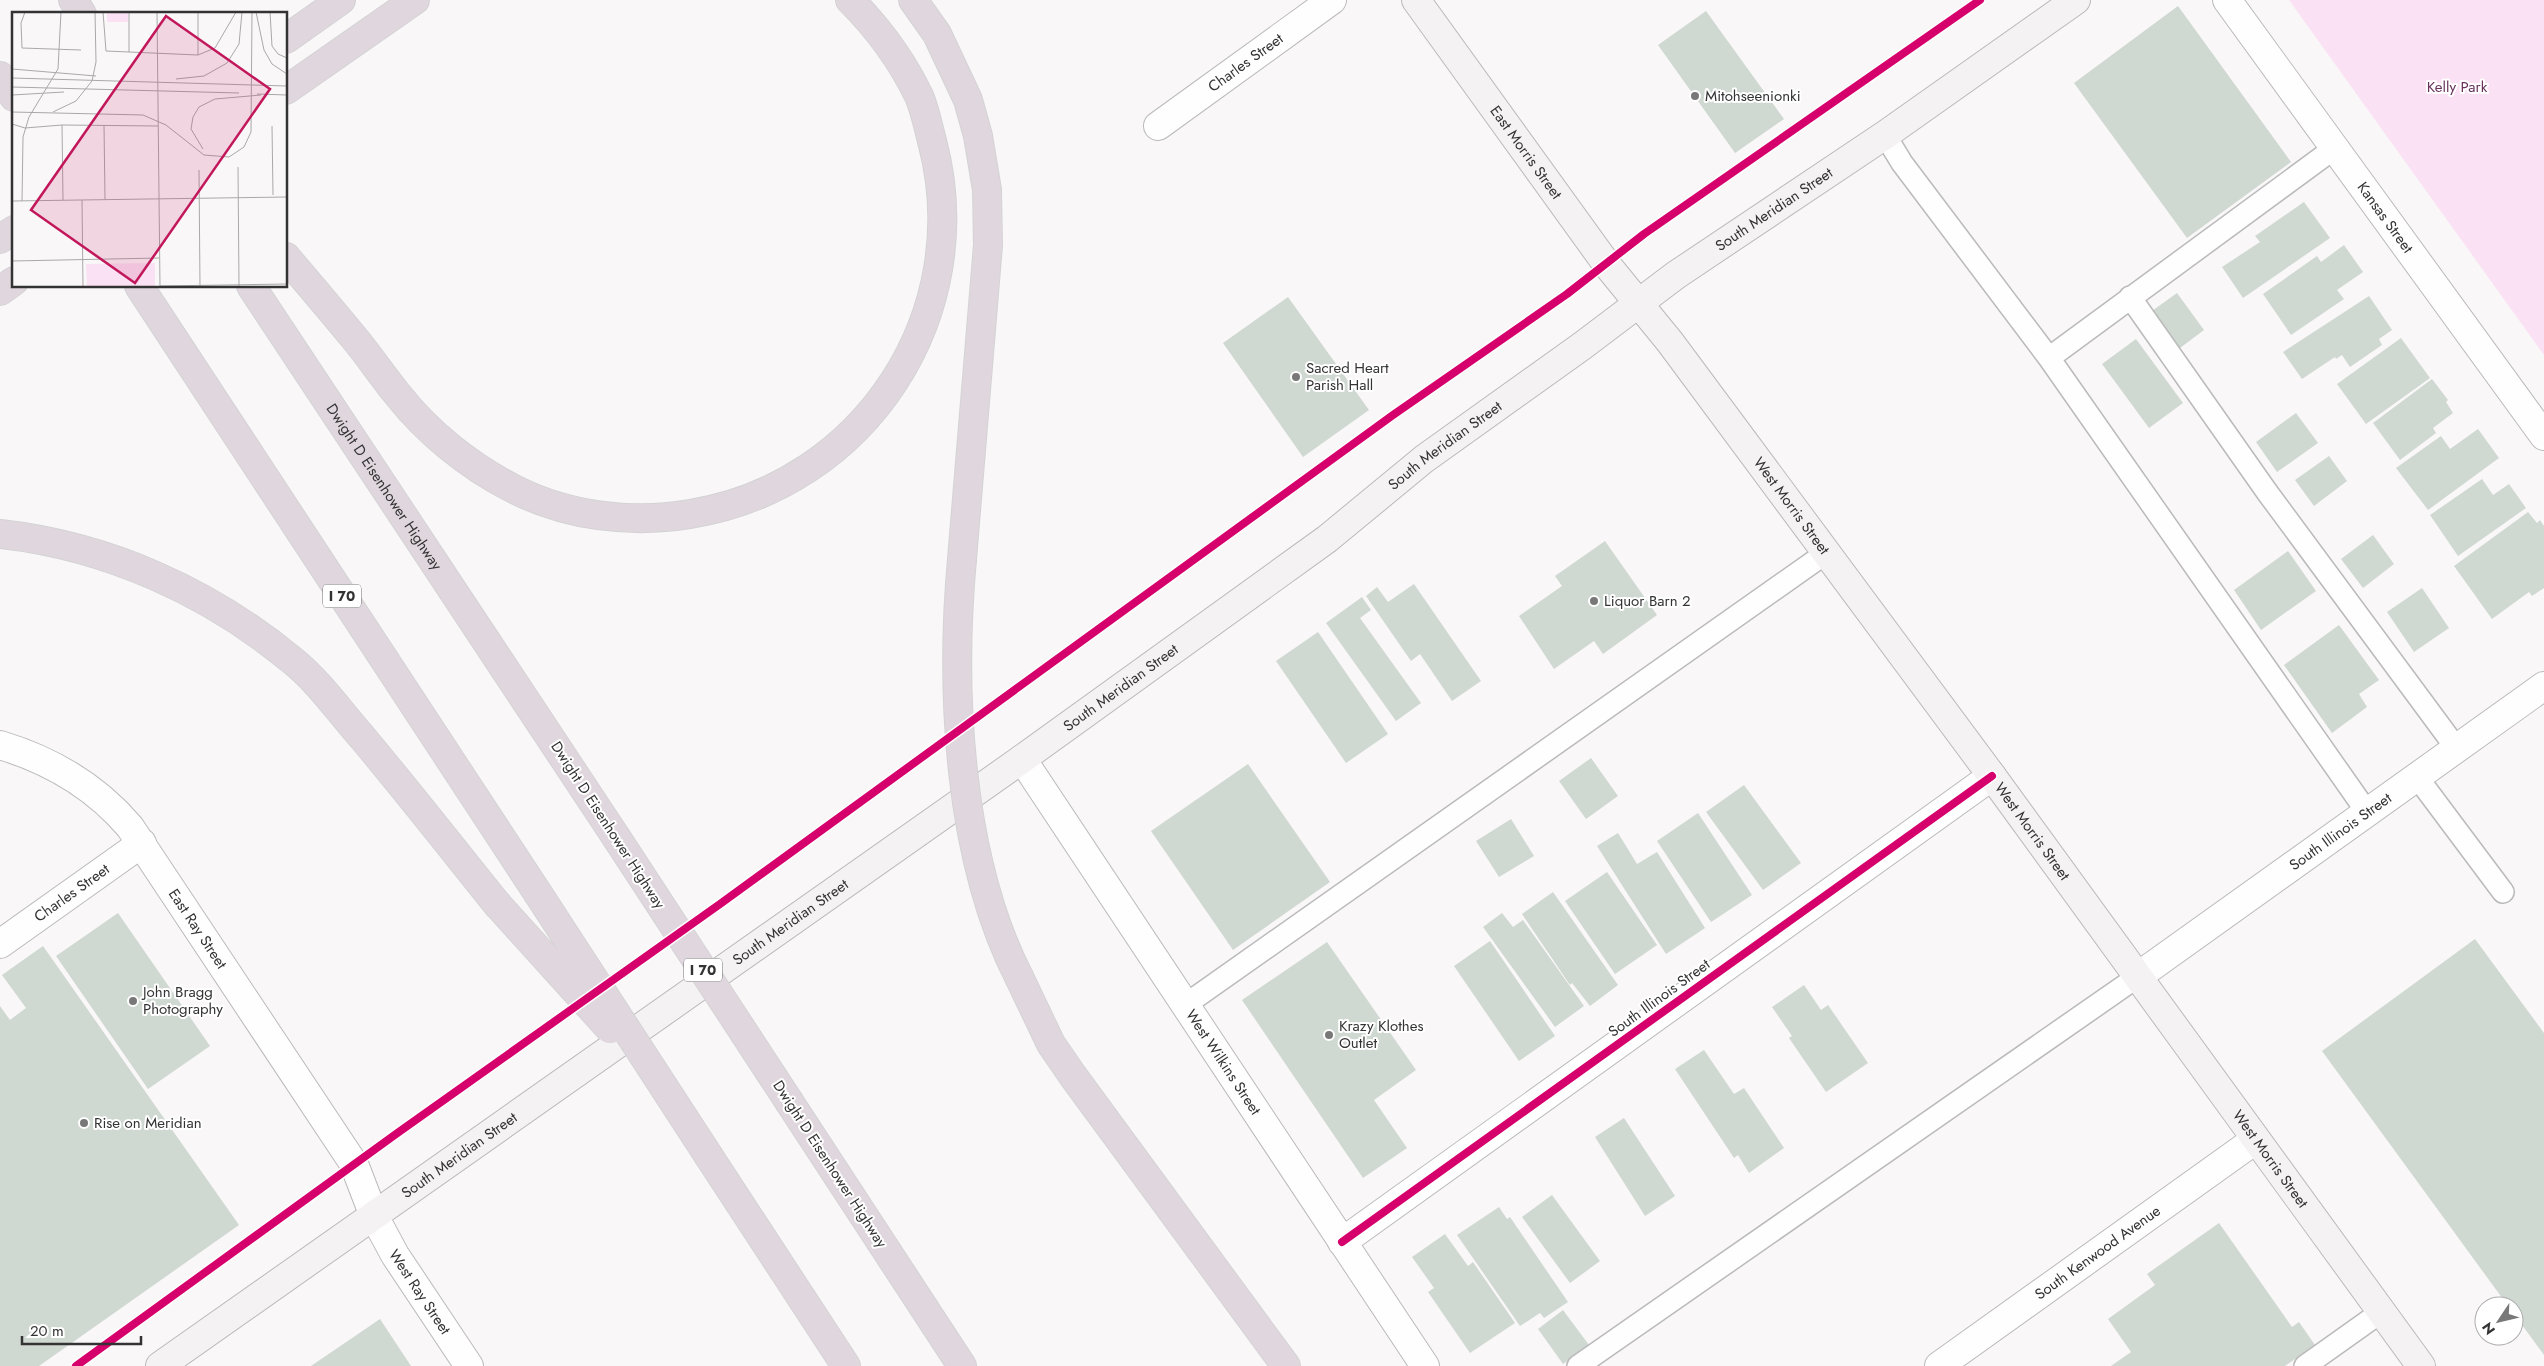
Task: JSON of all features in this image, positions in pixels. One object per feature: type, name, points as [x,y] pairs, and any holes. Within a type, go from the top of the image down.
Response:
[{"type":"highway","points":[[73,0],[81,12]]},
{"type":"highway","points":[[288,37],[341,0]]},
{"type":"highway","points":[[288,89],[415,0]]},
{"type":"highway","points":[[288,259],[356,341],[399,397],[424,423],[451,448],[512,488],[546,502],[598,516],[654,518],[708,512],[743,501],[777,487],[808,469],[839,445],[876,406],[907,361],[938,276],[944,222],[939,168],[920,97],[870,20],[850,0]]},
{"type":"highway","points":[[913,0],[937,34],[968,100],[978,136],[987,190],[988,245],[956,618],[956,694],[963,765],[982,872],[1002,941],[1052,1044],[1073,1076],[1286,1366]]},
{"type":"highway","points":[[0,76],[12,95]]},
{"type":"highway","points":[[0,239],[12,231]]},
{"type":"highway","points":[[0,291],[12,282]]},
{"type":"highway","name":"Dwight D Eisenhower Highway","points":[[252,288],[616,837],[962,1366]]},
{"type":"highway","name":"I 70","points":[[143,293],[846,1366]]},
{"type":"highway","points":[[0,534],[39,539],[109,558],[168,581],[230,614],[295,662],[336,707],[497,904],[664,1087]]},
{"type":"highway","points":[[809,1312],[834,1366]]},
{"type":"main road","name":"East Morris Street","points":[[1416,0],[1637,303]]},
{"type":"main road","name":"South Meridian Street","points":[[160,1366],[1022,759],[1327,539],[1424,459],[1582,346],[1637,303],[1884,135],[2076,0]]},
{"type":"main road","name":"West Morris Street","points":[[1637,303],[1670,342],[1992,776],[2421,1366]]},
{"type":"street","name":"Charles Street","points":[[1158,126],[1332,0]]},
{"type":"street","name":"Kansas Street","points":[[2227,0],[2544,436]]},
{"type":"street","name":"South Illinois Street","points":[[2137,977],[2544,686]]},
{"type":"street","name":"East Ray Street","points":[[0,745],[60,770],[80,782],[118,813],[142,842],[354,1164],[374,1216]]},
{"type":"street","name":"West Wilkins Street","points":[[1022,759],[1425,1366]]},
{"type":"street","name":"South Illinois Street","points":[[1342,1242],[1992,776]]},
{"type":"street","name":"Charles Street","points":[[0,944],[142,842]]},
{"type":"street","name":"South Kenwood Avenue","points":[[1939,1366],[2255,1140]]},
{"type":"street","name":"West Ray Street","points":[[374,1216],[395,1255],[469,1366]]},
{"type":"lane","points":[[1884,135],[1902,163],[2049,358],[2367,812]]},
{"type":"lane","points":[[2049,358],[2130,296],[2336,148]]},
{"type":"lane","points":[[2130,296],[2267,492],[2457,748]]},
{"type":"lane","points":[[1185,1005],[1826,553]]},
{"type":"lane","points":[[2417,777],[2503,892]]},
{"type":"lane","points":[[1578,1366],[2137,977]]},
{"type":"lane","points":[[2306,1366],[2381,1312]]},
{"type":"green space","name":"Kelly Park","points":[[2289,0],[2544,0],[2544,355]]},
{"type":"building","points":[[2178,6],[2291,162],[2187,238],[2074,83]]},
{"type":"building","points":[[1706,11],[1784,119],[1735,153],[1658,45]]},
{"type":"building","points":[[2304,202],[2330,238],[2243,298],[2222,267],[2260,242],[2255,236]]},
{"type":"building","points":[[2344,245],[2363,272],[2337,290],[2344,299],[2291,335],[2263,294],[2317,256],[2321,262]]},
{"type":"building","points":[[2177,293],[2204,330],[2180,348],[2152,311]]},
{"type":"building","points":[[2369,296],[2392,330],[2379,339],[2382,345],[2350,367],[2342,355],[2336,359],[2335,357],[2302,379],[2283,352]]},
{"type":"building","name":"Sacred Heart Parish Hall","points":[[1288,297],[1369,410],[1303,457],[1223,343]]},
{"type":"building","points":[[2401,338],[2430,378],[2366,424],[2337,384]]},
{"type":"building","points":[[2136,339],[2183,403],[2149,428],[2102,364]]},
{"type":"building","points":[[2432,379],[2448,400],[2446,402],[2453,413],[2433,428],[2436,433],[2400,460],[2373,423]]},
{"type":"building","points":[[2296,413],[2318,443],[2277,472],[2256,442]]},
{"type":"building","points":[[2478,429],[2499,458],[2428,510],[2396,468],[2441,436],[2450,449]]},
{"type":"building","points":[[2329,456],[2347,481],[2314,506],[2295,480]]},
{"type":"building","points":[[2482,479],[2493,495],[2509,484],[2526,508],[2458,556],[2430,515]]},
{"type":"building","points":[[2528,512],[2537,523],[2540,520],[2544,526],[2544,588],[2532,596],[2529,592],[2492,619],[2454,566]]},
{"type":"building","points":[[2373,535],[2394,564],[2363,588],[2341,559]]},
{"type":"building","name":"Liquor Barn 2","points":[[1605,541],[1657,615],[1603,654],[1594,641],[1554,669],[1519,616],[1562,586],[1555,576]]},
{"type":"building","points":[[2288,551],[2316,591],[2261,630],[2234,590]]},
{"type":"building","points":[[1414,584],[1481,681],[1452,701],[1420,654],[1411,661],[1366,596],[1377,587],[1388,602]]},
{"type":"building","points":[[2422,588],[2449,628],[2414,652],[2387,612]]},
{"type":"building","points":[[1362,597],[1371,610],[1360,618],[1421,703],[1396,721],[1326,623]]},
{"type":"building","points":[[2339,625],[2379,680],[2359,694],[2367,707],[2332,733],[2284,665]]},
{"type":"building","points":[[1318,632],[1388,734],[1346,763],[1276,661]]},
{"type":"building","points":[[1591,758],[1618,796],[1586,819],[1559,781]]},
{"type":"building","points":[[1248,764],[1330,882],[1233,950],[1151,831]]},
{"type":"building","points":[[1744,785],[1801,863],[1763,890],[1706,812]]},
{"type":"building","points":[[1698,813],[1752,895],[1711,922],[1657,841]]},
{"type":"building","points":[[1511,819],[1534,856],[1499,877],[1476,841]]},
{"type":"building","points":[[1618,833],[1637,864],[1657,852],[1705,928],[1666,954],[1597,846]]},
{"type":"building","points":[[1607,872],[1657,945],[1615,974],[1565,901]]},
{"type":"building","points":[[1553,892],[1618,985],[1590,1006],[1572,983],[1570,985],[1522,914]]},
{"type":"building","name":"John Bragg Photography","points":[[118,913],[210,1046],[148,1089],[56,956]]},
{"type":"building","points":[[1502,913],[1513,927],[1523,920],[1584,1006],[1555,1027],[1483,927]]},
{"type":"building","points":[[2475,939],[2544,1033],[2544,1355],[2524,1328],[2524,1296],[2501,1296],[2322,1051]]},
{"type":"building","points":[[1490,941],[1555,1036],[1519,1061],[1454,966]]},
{"type":"building","name":"Krazy Klothes Outlet","points":[[1327,942],[1416,1070],[1374,1100],[1407,1148],[1363,1178],[1242,1000]]},
{"type":"building","name":"Rise on Meridian","points":[[43,946],[239,1225],[39,1366],[0,1366],[0,1006],[10,1020],[26,1008],[2,975]]},
{"type":"building","points":[[1804,985],[1821,1010],[1828,1005],[1868,1063],[1826,1092],[1789,1038],[1792,1036],[1772,1007]]},
{"type":"building","points":[[1704,1050],[1734,1094],[1744,1088],[1784,1148],[1749,1173],[1738,1155],[1734,1158],[1675,1069]]},
{"type":"building","points":[[1624,1118],[1675,1196],[1645,1216],[1595,1137]]},
{"type":"building","points":[[1552,1195],[1600,1261],[1570,1283],[1522,1217]]},
{"type":"building","points":[[1499,1207],[1507,1219],[1510,1217],[1568,1302],[1544,1318],[1540,1313],[1520,1326],[1457,1235]]},
{"type":"building","points":[[2219,1223],[2292,1327],[2299,1322],[2315,1345],[2285,1366],[2111,1366],[2131,1352],[2108,1319],[2155,1285],[2147,1274]]},
{"type":"building","points":[[1445,1234],[1468,1266],[1473,1262],[1515,1323],[1470,1353],[1428,1292],[1434,1288],[1412,1257]]},
{"type":"building","points":[[1563,1310],[1589,1345],[1563,1364],[1538,1329]]},
{"type":"building","points":[[380,1319],[411,1366],[311,1366]]},
{"type":"cycle path","points":[[76,1366],[396,1134],[720,904],[1393,415],[1567,294],[1644,234],[1980,0]]},
{"type":"cycle path","points":[[1342,1242],[1992,776]]},
{"type":"place","name":"Mitohseenionki","points":[[1695,96]]},
{"type":"place","name":"Sacred Heart Parish Hall","points":[[1296,377]]},
{"type":"place","name":"Liquor Barn 2","points":[[1594,601]]},
{"type":"place","name":"John Bragg Photography","points":[[133,1001]]},
{"type":"place","name":"Krazy Klothes Outlet","points":[[1329,1035]]},
{"type":"place","name":"Rise on Meridian","points":[[84,1123]]}]
